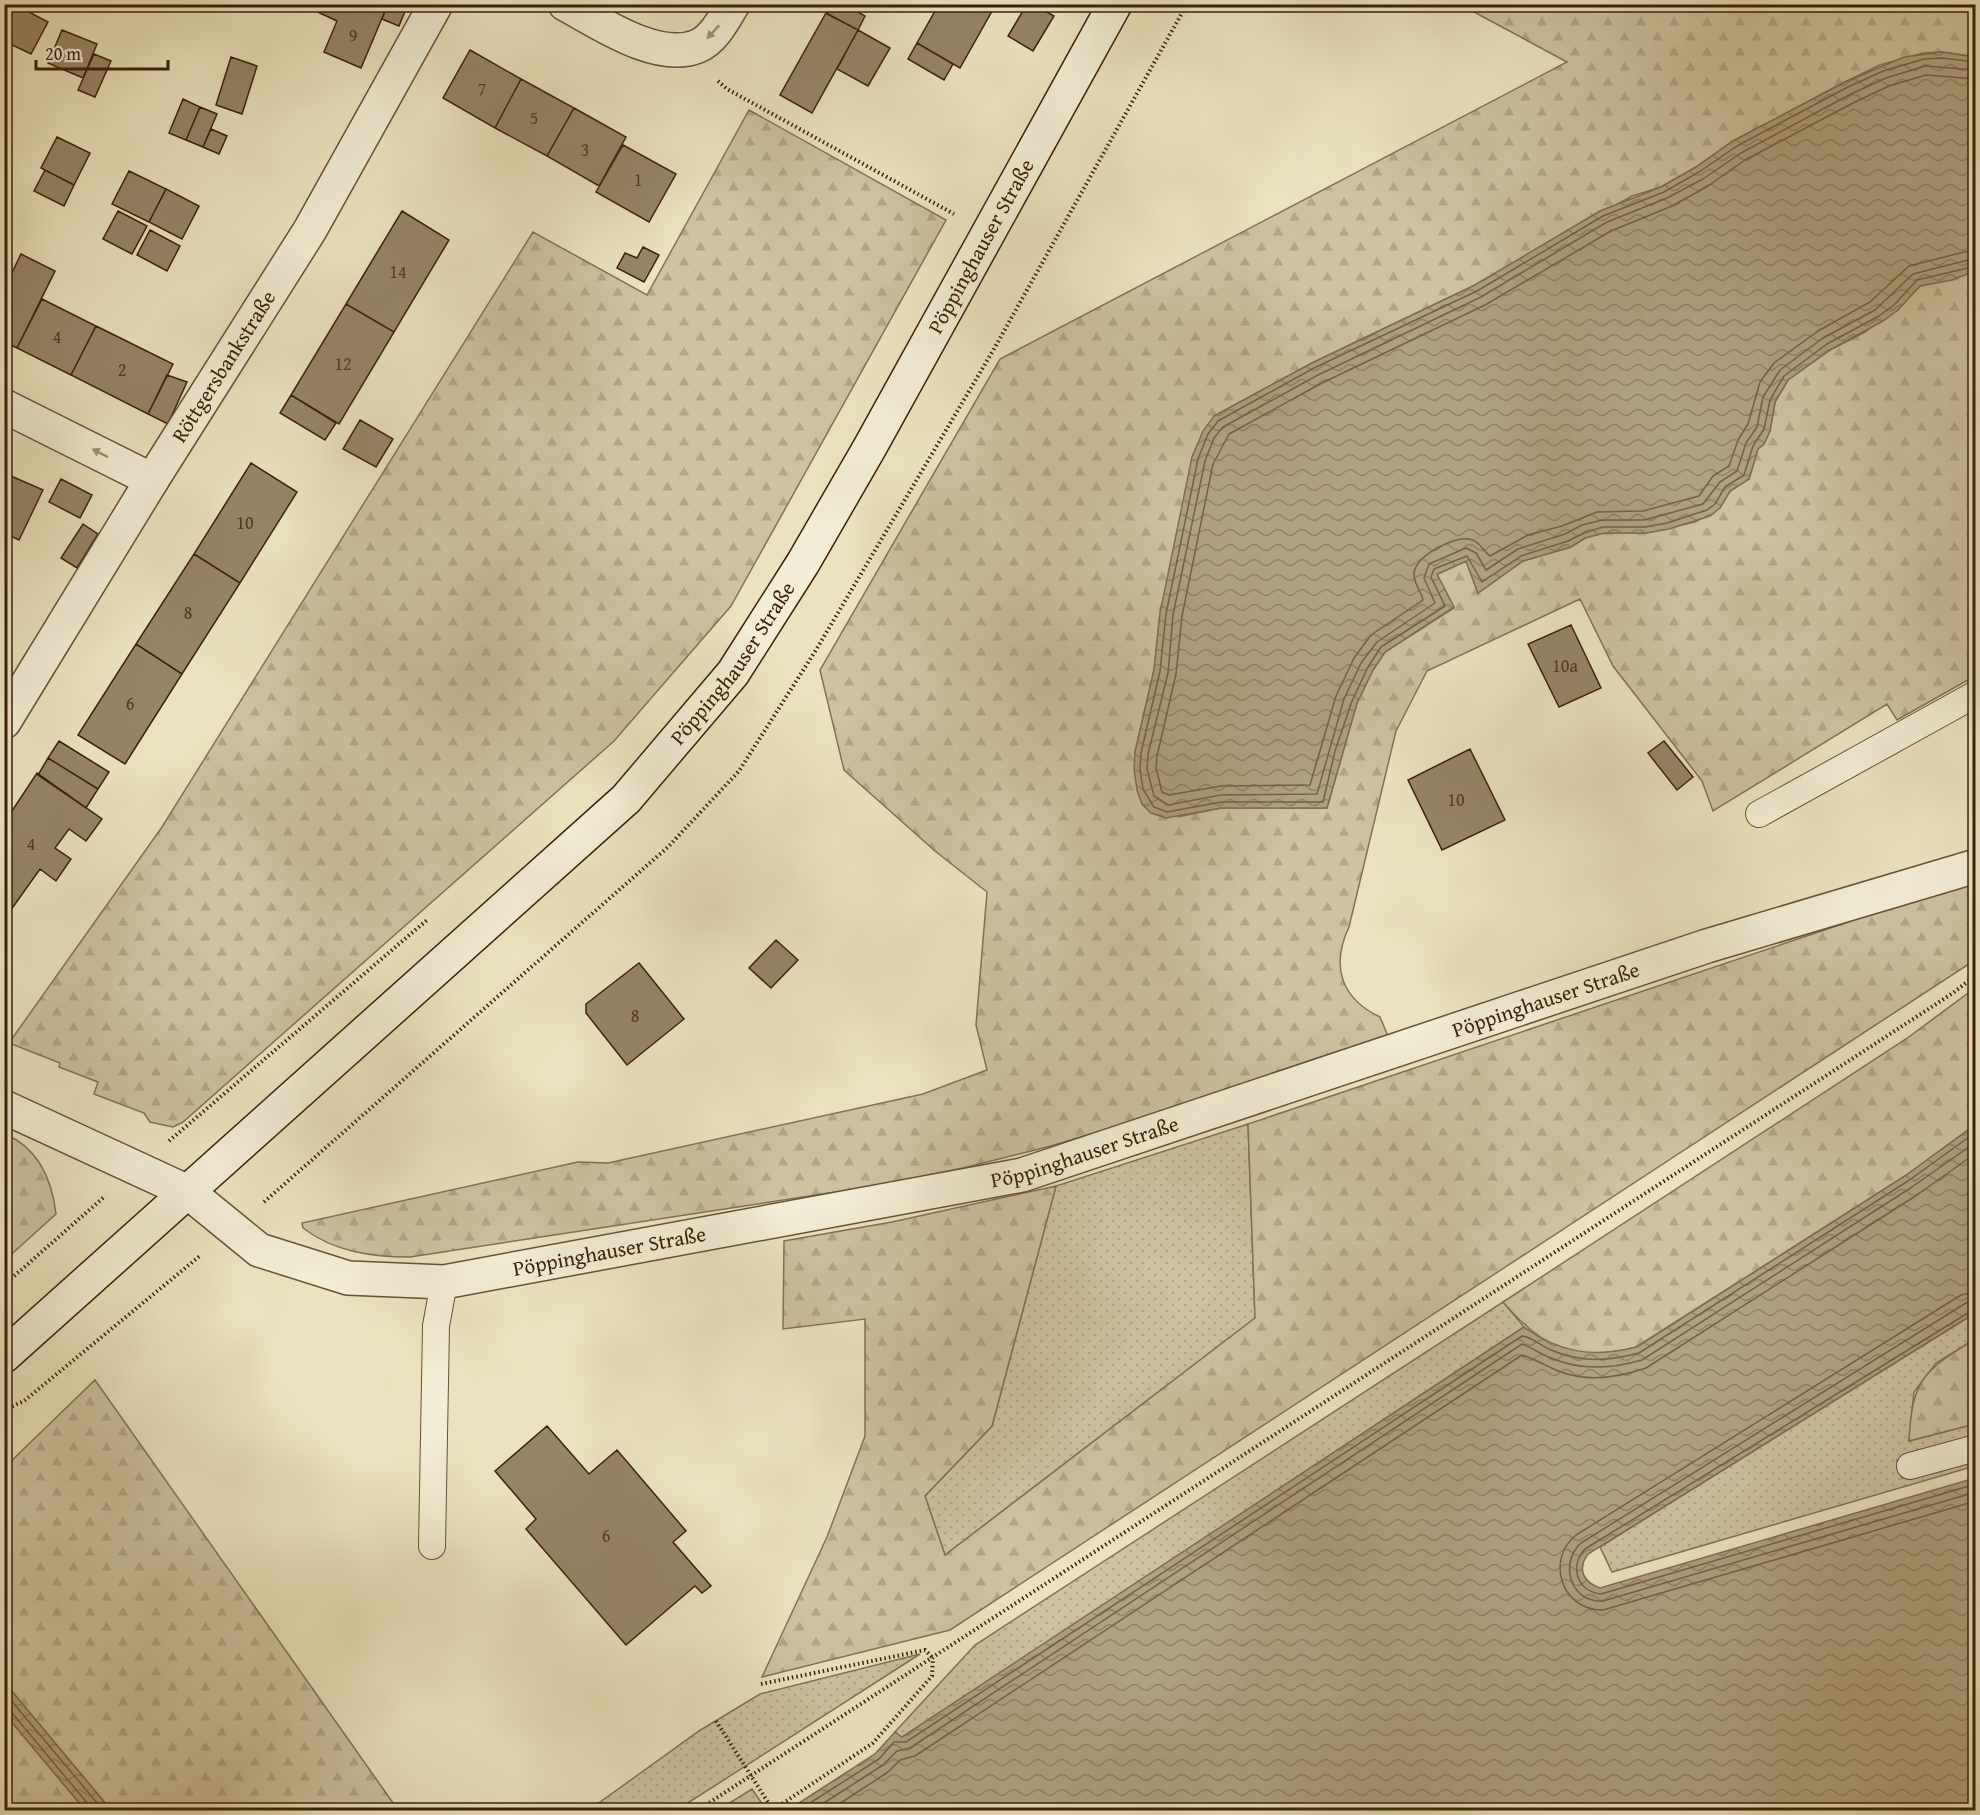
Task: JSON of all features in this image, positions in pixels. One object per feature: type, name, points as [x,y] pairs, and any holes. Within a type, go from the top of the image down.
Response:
[{"type":"street","name":"Röttgersbankstraße","points":[[4,722],[152,480],[310,230],[436,4]]},
{"type":"street","points":[[565,4],[654,48],[669,51],[699,46],[717,30],[733,4]]},
{"type":"street","name":"Pöppinghauser Straße","points":[[4,1356],[626,799],[733,673],[803,563],[870,447],[1115,4]]},
{"type":"street","points":[[4,406],[152,480]]},
{"type":"street","name":"Pöppinghauser Straße","points":[[188,1192],[259,1250],[348,1278],[444,1282],[1022,1175],[1707,946],[1976,866]]},
{"type":"street","points":[[4,1107],[188,1192]]},
{"type":"lane","points":[[1759,814],[1976,694]]},
{"type":"lane","points":[[432,1546],[436,1326],[444,1282]]},
{"type":"lane","points":[[1910,1466],[1976,1448]]},
{"type":"path","points":[[685,49],[727,89],[989,233]]},
{"type":"path","points":[[4,1285],[429,918]]},
{"type":"path","points":[[698,1810],[1943,999],[1976,975]]},
{"type":"path","points":[[4,1410],[24,1401],[286,1184]]},
{"type":"path","points":[[716,1721],[773,1810],[873,1743],[932,1676],[933,1658],[925,1650],[761,1684]]},
{"type":"green space","points":[[1461,5],[1975,5],[1975,57],[1942,52],[1923,53],[1880,65],[1733,141],[1696,167],[1661,187],[1632,196],[1475,285],[1312,363],[1214,416],[1160,613],[1154,670],[1135,752],[1178,817],[1221,808],[1327,808],[1357,703],[1373,670],[1385,652],[1454,608],[1436,575],[1466,561],[1478,593],[1523,561],[1571,547],[1585,538],[1604,533],[1646,533],[1695,522],[1720,508],[1730,491],[1749,479],[1758,449],[1764,444],[1770,431],[1775,402],[1788,380],[1830,350],[1865,332],[1920,286],[1975,271],[1975,676],[1897,720],[1887,704],[1713,811],[1702,781],[1613,666],[1580,599],[1427,671],[1396,731],[1344,941],[1340,967],[1348,990],[1366,1009],[1380,1017],[1388,1036],[1159,1113],[1051,1146],[881,1185],[410,1257],[354,1252],[328,1243],[303,1228],[302,1223],[578,1162],[608,1163],[923,1094],[987,1070],[976,1025],[987,892],[935,851],[844,770],[820,670],[1000,359],[1567,62]]},
{"type":"green space","points":[[749,110],[946,220],[731,606],[614,741],[183,1122],[173,1127],[150,1122],[144,1113],[94,1094],[98,1082],[59,1067],[60,1063],[9,1043],[162,827],[533,232],[647,295]]},
{"type":"green space","points":[[1970,881],[1975,882],[1975,960],[950,1630],[762,1677],[827,1537],[865,1436],[865,1319],[783,1329],[784,1241],[892,1222],[1056,1186],[992,1426],[925,1496],[945,1555],[1255,1318],[1248,1124]]},
{"type":"green space","points":[[1975,988],[1975,1125],[1905,1176],[1636,1347],[1595,1353],[1562,1348],[1532,1331],[1503,1302],[1906,1039]]},
{"type":"green space","points":[[1248,1124],[1255,1318],[945,1555],[925,1496],[992,1426],[1056,1186]]},
{"type":"green space","points":[[5,1134],[17,1140],[35,1156],[47,1177],[56,1214],[5,1260]]},
{"type":"green space","points":[[1503,1302],[1524,1327],[902,1738],[895,1732],[975,1645]]},
{"type":"green space","points":[[1975,1313],[1975,1339],[1936,1363],[1914,1392],[1909,1441],[1975,1424],[1975,1437],[1897,1460],[1902,1478],[1975,1457],[1975,1466],[1612,1572],[1600,1547]]},
{"type":"green space","points":[[1975,1339],[1975,1424],[1909,1441],[1913,1403],[1924,1378],[1932,1369]]},
{"type":"green space","points":[[95,1380],[398,1810],[111,1810],[5,1683],[5,1467]]},
{"type":"green space","points":[[920,1654],[677,1810],[589,1810],[699,1731],[760,1694]]},
{"type":"green space","points":[[5,1714],[85,1810],[5,1810]]},
{"type":"green space","points":[[752,1789],[763,1805],[754,1810],[718,1810]]},
{"type":"water","points":[[1942,52],[1975,57],[1975,271],[1952,280],[1920,286],[1898,310],[1883,321],[1830,350],[1788,380],[1775,402],[1770,431],[1764,444],[1758,449],[1749,479],[1730,491],[1720,508],[1710,516],[1669,529],[1646,533],[1604,533],[1585,538],[1571,547],[1523,561],[1478,593],[1466,561],[1437,574],[1454,607],[1385,652],[1373,670],[1357,703],[1327,808],[1221,808],[1166,818],[1151,813],[1142,804],[1134,769],[1135,752],[1154,670],[1160,613],[1192,457],[1203,431],[1214,416],[1312,363],[1475,285],[1600,211],[1661,187],[1696,167],[1733,141],[1845,82],[1904,57]]},
{"type":"water","points":[[1975,1125],[1975,1313],[1588,1554],[1582,1570],[1589,1582],[1600,1588],[1975,1478],[1975,1810],[788,1810],[875,1754],[895,1732],[902,1737],[1524,1327],[1551,1343],[1578,1351],[1606,1352],[1637,1347],[1905,1176]]},
{"type":"water","points":[[4,1683],[111,1810],[85,1810],[5,1714]]},
{"type":"building","points":[[14,4],[48,22],[31,54],[4,41],[4,23]]},
{"type":"building","points":[[310,4],[388,4],[361,68],[324,52],[337,21],[309,8]]},
{"type":"building","points":[[388,4],[408,4],[399,26],[382,19]]},
{"type":"building","points":[[832,4],[844,4],[865,16],[858,30],[827,14]]},
{"type":"building","points":[[939,4],[996,4],[960,68],[917,43]]},
{"type":"building","points":[[1027,4],[1033,4],[1054,16],[1033,51],[1008,36]]},
{"type":"building","points":[[4,5],[12,8],[4,23]]},
{"type":"building","points":[[826,13],[858,30],[812,113],[780,95]]},
{"type":"building","points":[[62,30],[97,44],[83,78],[48,63]]},
{"type":"building","points":[[858,30],[890,48],[868,86],[837,69]]},
{"type":"building","points":[[917,43],[953,64],[944,80],[908,59]]},
{"type":"building","points":[[470,50],[521,79],[495,128],[443,98]]},
{"type":"building","points":[[94,54],[111,61],[95,97],[78,90]]},
{"type":"building","points":[[231,57],[257,66],[242,114],[216,105]]},
{"type":"building","points":[[521,79],[574,108],[547,156],[495,128]]},
{"type":"building","points":[[183,99],[200,107],[186,140],[169,133]]},
{"type":"building","points":[[200,107],[217,114],[203,147],[186,140]]},
{"type":"building","points":[[574,108],[626,137],[599,186],[547,156]]},
{"type":"building","points":[[211,129],[227,136],[219,154],[203,147]]},
{"type":"building","points":[[57,137],[90,153],[74,185],[41,168]]},
{"type":"building","points":[[623,145],[676,174],[649,222],[596,192]]},
{"type":"building","points":[[45,170],[74,185],[64,206],[34,191]]},
{"type":"building","points":[[129,171],[166,189],[149,222],[112,204]]},
{"type":"building","points":[[166,189],[199,206],[182,239],[149,222]]},
{"type":"building","points":[[118,211],[147,226],[132,254],[103,239]]},
{"type":"building","points":[[402,211],[449,240],[394,332],[346,304]]},
{"type":"building","points":[[150,230],[180,246],[167,271],[137,255]]},
{"type":"building","points":[[643,247],[659,255],[644,282],[617,268],[625,253],[637,258]]},
{"type":"building","points":[[21,254],[55,271],[17,348],[4,342],[4,280],[8,281]]},
{"type":"building","points":[[42,299],[96,326],[71,375],[17,348]]},
{"type":"building","points":[[346,304],[394,332],[339,424],[291,395]]},
{"type":"building","points":[[96,326],[173,364],[148,414],[71,375]]},
{"type":"building","points":[[167,375],[187,382],[168,424],[148,414]]},
{"type":"building","points":[[291,395],[336,423],[325,440],[280,413]]},
{"type":"building","points":[[360,420],[393,439],[376,467],[343,449]]},
{"type":"building","points":[[251,463],[297,492],[240,583],[194,554]]},
{"type":"building","points":[[4,473],[43,490],[19,540],[4,533]]},
{"type":"building","points":[[61,479],[92,495],[80,518],[49,502]]},
{"type":"building","points":[[83,524],[98,534],[77,568],[61,558]]},
{"type":"building","points":[[194,554],[240,583],[182,674],[136,644]]},
{"type":"building","points":[[1571,625],[1601,688],[1559,707],[1528,644]]},
{"type":"building","points":[[136,644],[182,674],[125,764],[78,735]]},
{"type":"building","points":[[59,741],[109,772],[98,789],[48,758]]},
{"type":"building","points":[[1664,741],[1693,777],[1677,790],[1648,753]]},
{"type":"building","points":[[1470,749],[1505,820],[1442,850],[1408,780]]},
{"type":"building","points":[[48,758],[98,789],[86,808],[38,775]]},
{"type":"building","points":[[37,773],[102,819],[86,841],[69,829],[55,848],[71,859],[56,881],[40,869],[8,914],[4,912],[4,823]]},
{"type":"building","points":[[776,940],[798,960],[771,988],[749,968]]},
{"type":"building","points":[[639,963],[684,1019],[627,1065],[586,1013],[586,1004]]},
{"type":"building","points":[[547,1426],[589,1474],[617,1450],[686,1531],[673,1542],[711,1586],[702,1593],[695,1586],[626,1645],[526,1529],[536,1519],[495,1471]]}]
